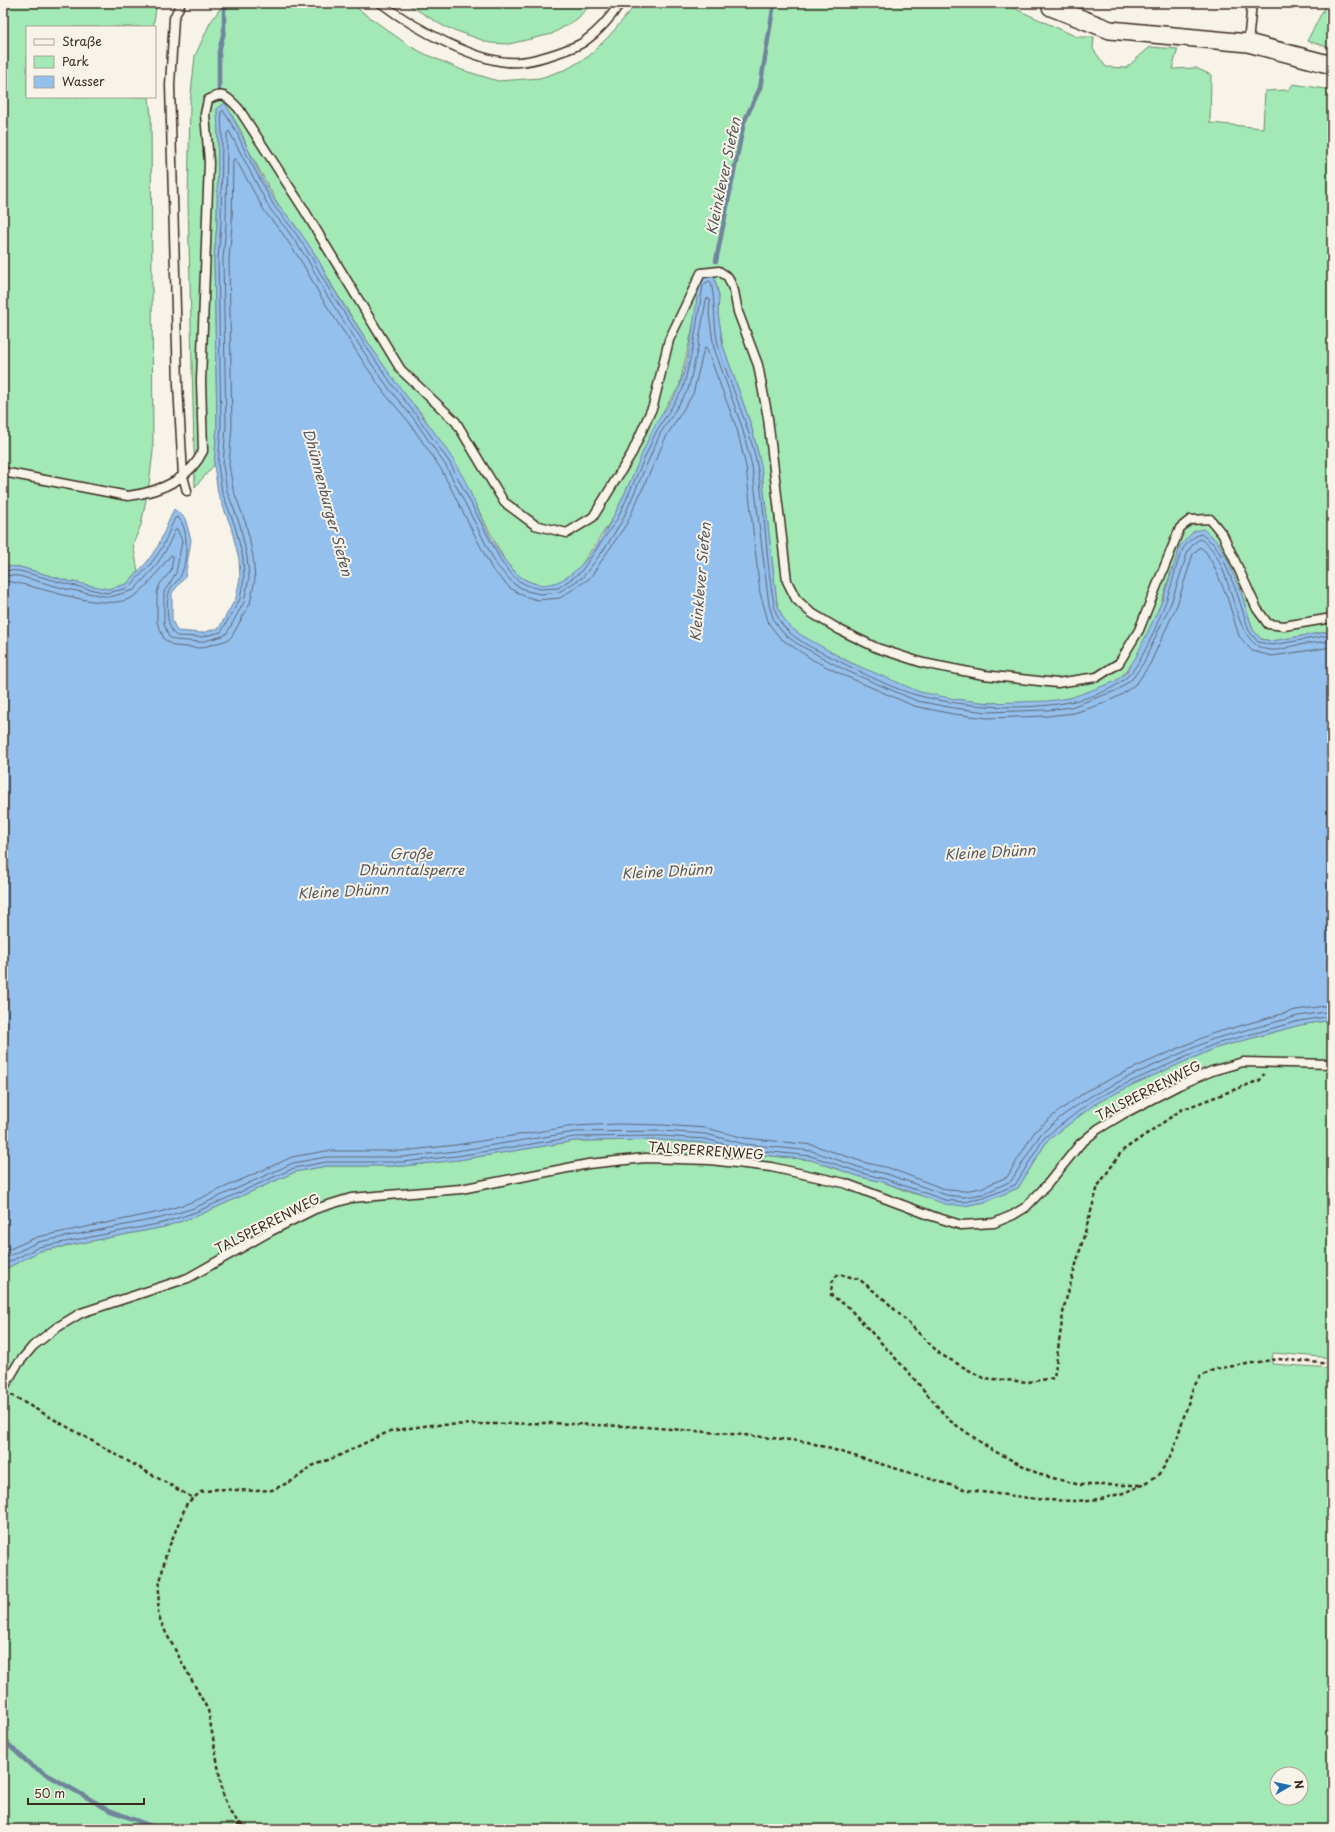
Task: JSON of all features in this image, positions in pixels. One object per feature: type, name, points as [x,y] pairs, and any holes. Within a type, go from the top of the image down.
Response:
[{"type":"street","points":[[1046,5],[1110,30],[1248,43],[1332,65]]},
{"type":"lane","points":[[181,3],[174,18],[170,85],[182,476],[187,491]]},
{"type":"lane","points":[[381,3],[396,14],[441,41],[490,59],[518,63],[549,56],[585,42],[612,16],[620,3]]},
{"type":"lane","points":[[1248,43],[1252,3]]},
{"type":"lane","points":[[3,472],[128,496],[146,493],[165,486],[182,476],[193,467],[203,451],[201,381],[209,162],[205,114],[208,100],[213,97],[222,96],[228,97],[239,109],[303,208],[401,370],[456,422],[504,502],[535,525],[567,533],[593,517],[632,453],[653,406],[669,340],[690,293],[701,273],[719,271],[728,277],[734,291],[738,312],[758,365],[768,418],[787,581],[796,599],[810,612],[840,630],[877,648],[923,663],[984,675],[1057,683],[1097,677],[1119,663],[1139,630],[1180,528],[1190,520],[1210,519],[1223,535],[1257,609],[1268,624],[1284,626],[1332,618]]},
{"type":"lane","name":"TALSPERRENWEG","points":[[3,1389],[17,1365],[33,1346],[56,1328],[81,1313],[188,1278],[271,1231],[315,1209],[351,1198],[461,1189],[588,1164],[638,1158],[695,1159],[771,1167],[811,1174],[844,1183],[932,1216],[961,1225],[994,1223],[1013,1215],[1026,1207],[1046,1186],[1080,1144],[1098,1129],[1179,1085],[1212,1071],[1243,1062],[1332,1064]]},
{"type":"path","points":[[1143,1485],[1080,1485],[1040,1475],[992,1450],[949,1420],[910,1374],[853,1312],[831,1295],[832,1282],[838,1274],[859,1279],[885,1300],[940,1354],[983,1378],[1028,1382],[1054,1378],[1064,1307],[1098,1186],[1122,1151],[1181,1110],[1260,1080],[1273,1063]]},
{"type":"path","points":[[248,1829],[238,1822],[230,1810],[223,1794],[208,1710],[166,1633],[158,1615],[159,1587],[166,1554],[187,1503],[201,1492],[218,1489],[256,1491],[272,1490],[294,1480],[312,1466],[336,1457],[390,1431],[431,1425],[548,1423],[646,1427],[808,1442],[967,1490],[1046,1500],[1076,1501],[1101,1499],[1123,1493],[1143,1485],[1158,1475],[1173,1451],[1193,1388],[1200,1377],[1216,1369],[1278,1359],[1332,1364]]},
{"type":"path","points":[[10,1394],[193,1498]]},
{"type":"path","points":[[238,1822],[239,1829]]},
{"type":"green space","points":[[3,3],[157,3],[153,26],[26,26],[26,98],[149,98],[151,117],[153,452],[149,484],[141,525],[133,544],[138,571],[127,584],[108,589],[68,581],[20,567],[3,566]]},
{"type":"green space","points":[[224,3],[350,3],[408,45],[425,54],[462,70],[498,81],[540,78],[567,69],[589,56],[610,35],[637,3],[1003,3],[1077,37],[1094,37],[1093,49],[1106,67],[1126,68],[1150,47],[1178,49],[1172,69],[1196,68],[1211,75],[1210,123],[1263,128],[1265,91],[1289,90],[1293,84],[1332,90],[1332,631],[1272,641],[1261,639],[1253,630],[1241,592],[1218,542],[1172,568],[1150,630],[1134,661],[1124,673],[1114,682],[1094,691],[1071,698],[1046,702],[993,703],[967,701],[921,693],[879,676],[807,640],[787,624],[782,617],[777,603],[761,465],[751,425],[723,346],[718,313],[719,296],[714,276],[704,278],[679,387],[665,408],[614,516],[578,570],[557,584],[540,585],[530,582],[520,577],[505,561],[453,461],[421,413],[397,385],[378,358],[334,289],[316,256],[295,225],[278,204],[248,149],[241,131],[225,104],[217,109],[217,224],[214,258],[217,426],[214,465],[195,487],[188,202],[190,103],[195,56],[210,23]]},
{"type":"green space","points":[[406,3],[592,3],[577,19],[552,34],[509,44],[490,43],[443,26]]},
{"type":"green space","points":[[1327,3],[1332,3],[1332,48],[1307,41]]},
{"type":"green space","points":[[1332,1020],[1332,1358],[1273,1353],[1272,1364],[1332,1368],[1332,1829],[3,1829],[3,1270],[40,1251],[164,1227],[197,1216],[295,1172],[326,1166],[403,1166],[458,1160],[575,1141],[661,1140],[705,1143],[742,1153],[811,1160],[861,1177],[883,1182],[911,1193],[964,1206],[985,1202],[1018,1188],[1047,1141],[1095,1104],[1134,1084],[1216,1048],[1300,1025]]},
{"type":"water","name":"Große Dhünntalsperre","points":[[225,103],[277,204],[291,220],[320,262],[339,299],[388,372],[444,445],[463,477],[490,536],[508,565],[530,582],[552,584],[572,573],[590,554],[607,529],[653,429],[675,396],[680,385],[690,348],[699,283],[704,278],[714,276],[719,296],[718,313],[723,346],[751,425],[761,465],[777,603],[782,616],[789,626],[801,635],[849,662],[920,692],[955,699],[988,703],[1047,701],[1070,698],[1114,682],[1126,673],[1136,657],[1163,599],[1180,546],[1194,531],[1203,529],[1218,542],[1227,559],[1241,592],[1253,630],[1261,639],[1272,641],[1332,631],[1332,1020],[1300,1025],[1216,1048],[1134,1084],[1095,1104],[1047,1141],[1018,1188],[985,1202],[964,1206],[945,1204],[883,1182],[861,1177],[811,1160],[742,1153],[705,1143],[661,1140],[575,1141],[458,1160],[403,1166],[326,1166],[295,1172],[197,1216],[164,1227],[40,1251],[3,1270],[3,566],[20,567],[68,581],[108,589],[127,584],[147,562],[158,546],[174,509],[185,518],[191,540],[185,577],[172,593],[172,620],[177,631],[201,633],[219,628],[236,598],[240,578],[239,559],[231,527],[218,493],[214,465],[217,426],[214,258],[217,224],[217,109]]},
{"type":"waterway","name":"Dhünnenburger Siefen","points":[[219,89],[219,52],[224,31],[224,9],[229,3]]},
{"type":"waterway","name":"Kleinklever Siefen","points":[[716,261],[744,122],[760,88],[774,3]]},
{"type":"waterway","points":[[3,1740],[32,1766],[109,1810],[159,1829]]},
{"type":"water label","name":"Kleine Dhünn","points":[[990,852]]},
{"type":"water label","name":"Kleine Dhünn","points":[[667,871]]},
{"type":"water label","name":"Kleine Dhünn","points":[[343,891]]}]
